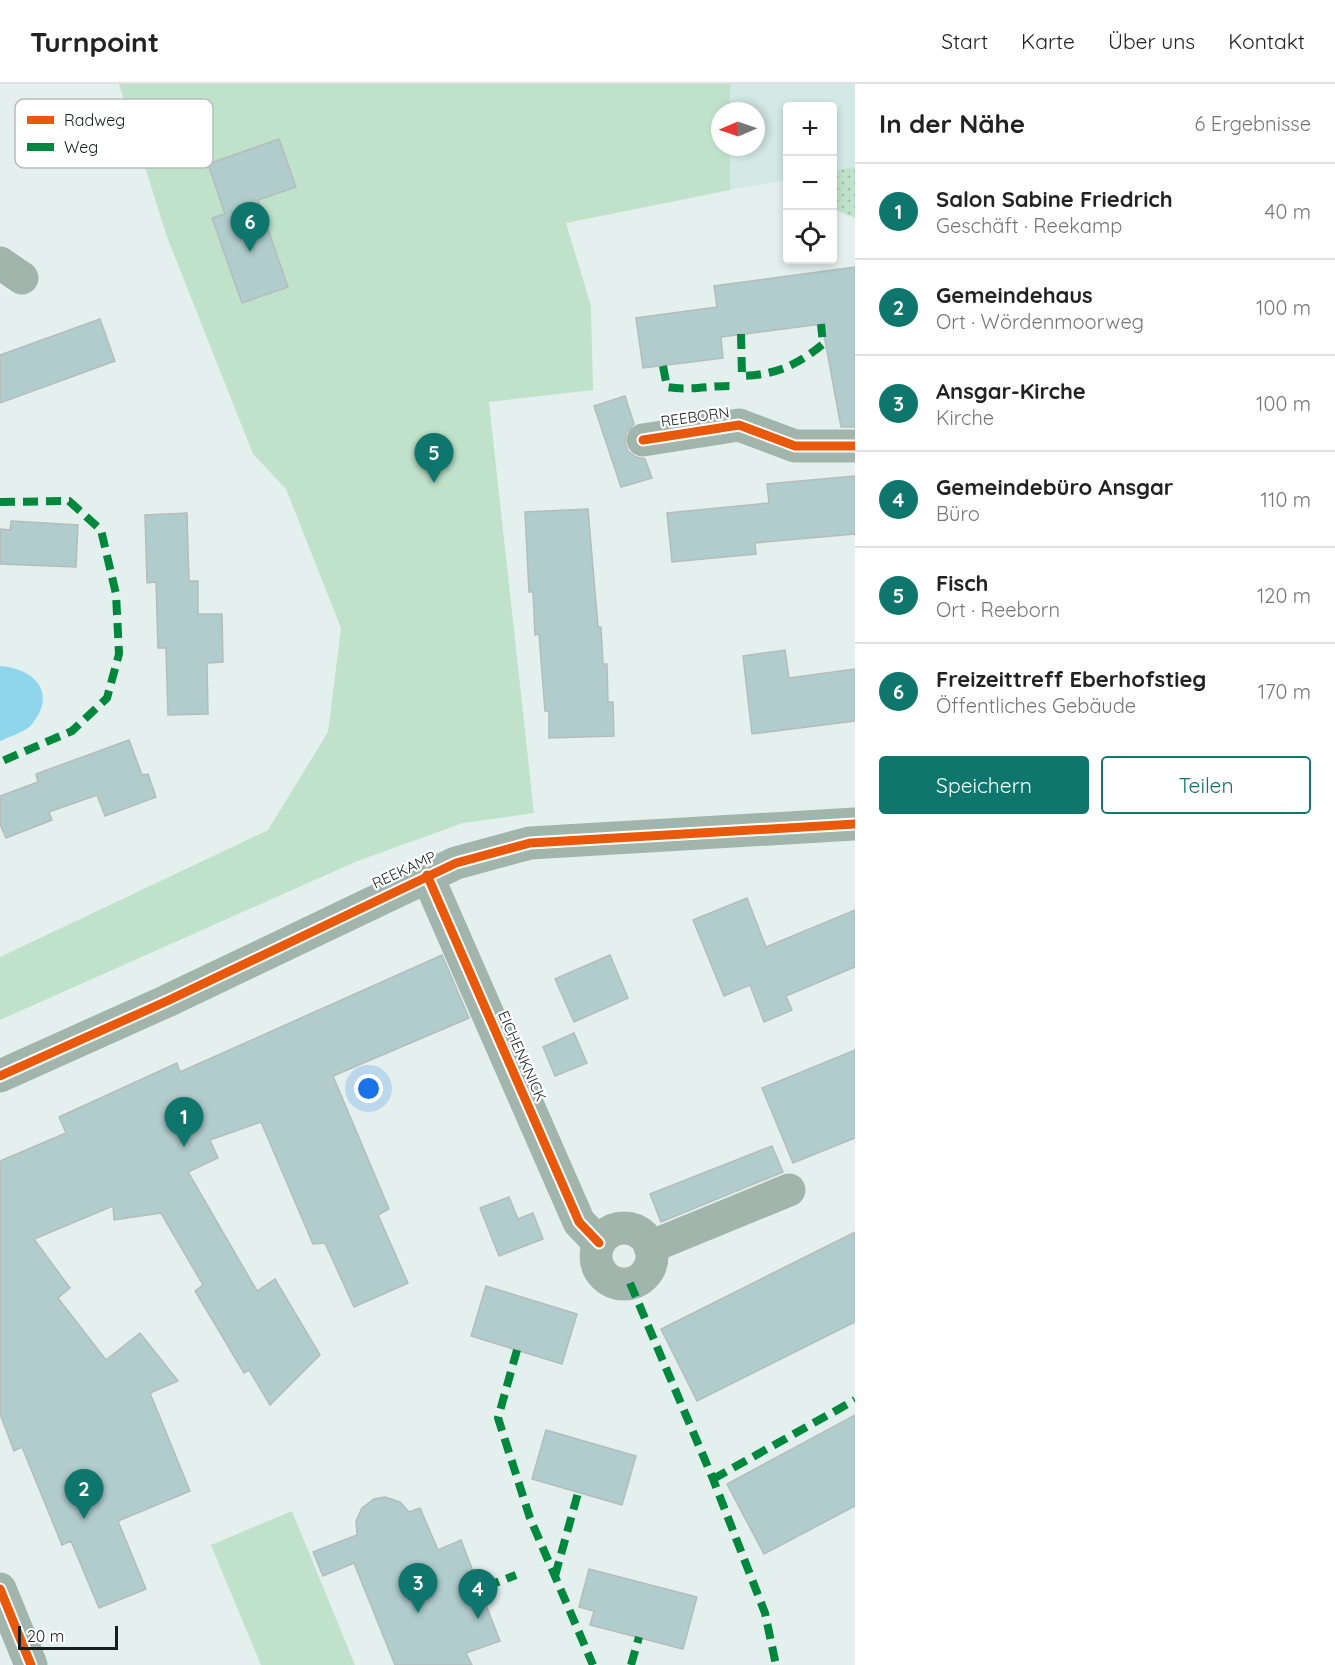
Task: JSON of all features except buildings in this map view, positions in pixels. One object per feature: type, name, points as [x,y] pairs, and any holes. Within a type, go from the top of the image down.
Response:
[{"type":"street","name":"REEBORN","points":[[643,440],[739,425],[795,446],[855,446]]},
{"type":"street","name":"REEKAMP","points":[[0,1076],[156,1006],[456,863],[530,843],[855,824]]},
{"type":"street","name":"EICHENKNICK","points":[[428,875],[579,1222],[599,1243]]},
{"type":"street","points":[[650,1247],[789,1190]]},
{"type":"street","points":[[626,1228],[641,1234],[650,1247],[652,1256],[646,1274],[630,1283],[612,1282],[599,1270],[596,1252],[599,1243],[610,1232],[626,1228]]},
{"type":"street","points":[[0,1589],[31,1665]]},
{"type":"shaded area","points":[[730,84],[855,84],[855,167],[837,170],[837,102],[783,102],[783,181],[730,190],[730,156],[765,156],[765,102],[730,102]]},
{"type":"green space","points":[[119,84],[730,84],[730,102],[711,102],[711,156],[730,156],[730,190],[566,223],[591,306],[593,390],[489,402],[534,813],[463,823],[355,862],[0,1020],[0,957],[268,830],[328,732],[341,628],[286,489],[253,454],[167,237],[145,168],[213,168],[213,99],[124,99]]},
{"type":"green space","points":[[855,167],[855,218],[837,211],[837,170]]},
{"type":"green space","points":[[292,1511],[355,1665],[261,1665],[211,1545]]},
{"type":"water","points":[[0,666],[22,671],[31,676],[42,691],[43,701],[40,711],[30,726],[0,741]]},
{"type":"marked path","points":[[741,334],[742,376],[765,374],[795,363],[823,344],[821,324]]},
{"type":"marked path","points":[[663,366],[667,387],[736,386]]},
{"type":"marked path","points":[[0,502],[69,501],[101,530],[116,594],[119,654],[107,698],[72,731],[0,762]]},
{"type":"marked path","points":[[630,1283],[713,1479],[765,1613],[776,1665]]},
{"type":"marked path","points":[[517,1350],[498,1418],[530,1518],[593,1665]]},
{"type":"marked path","points":[[713,1479],[855,1400]]},
{"type":"marked path","points":[[555,1576],[578,1493]]},
{"type":"marked path","points":[[485,1587],[516,1575]]},
{"type":"marked path","points":[[631,1665],[639,1637]]},
{"type":"cycle path","points":[[643,440],[739,425],[795,446],[855,446]]},
{"type":"cycle path","points":[[0,1076],[167,1001],[456,863],[530,843],[855,824]]},
{"type":"cycle path","points":[[427,875],[579,1222],[599,1243]]},
{"type":"cycle path","points":[[0,1589],[31,1665]]},
{"type":"place","name":"Freizeittreff Eberhofstieg","points":[[250,252]]},
{"type":"place","name":"Fisch","points":[[434,483]]},
{"type":"place","name":"Salon Sabine Friedrich","points":[[184,1147]]},
{"type":"place","name":"Gemeindehaus","points":[[84,1519]]},
{"type":"place","name":"Ansgar-Kirche","points":[[418,1613]]},
{"type":"place","name":"Gemeindebüro Ansgar","points":[[478,1619]]}]
